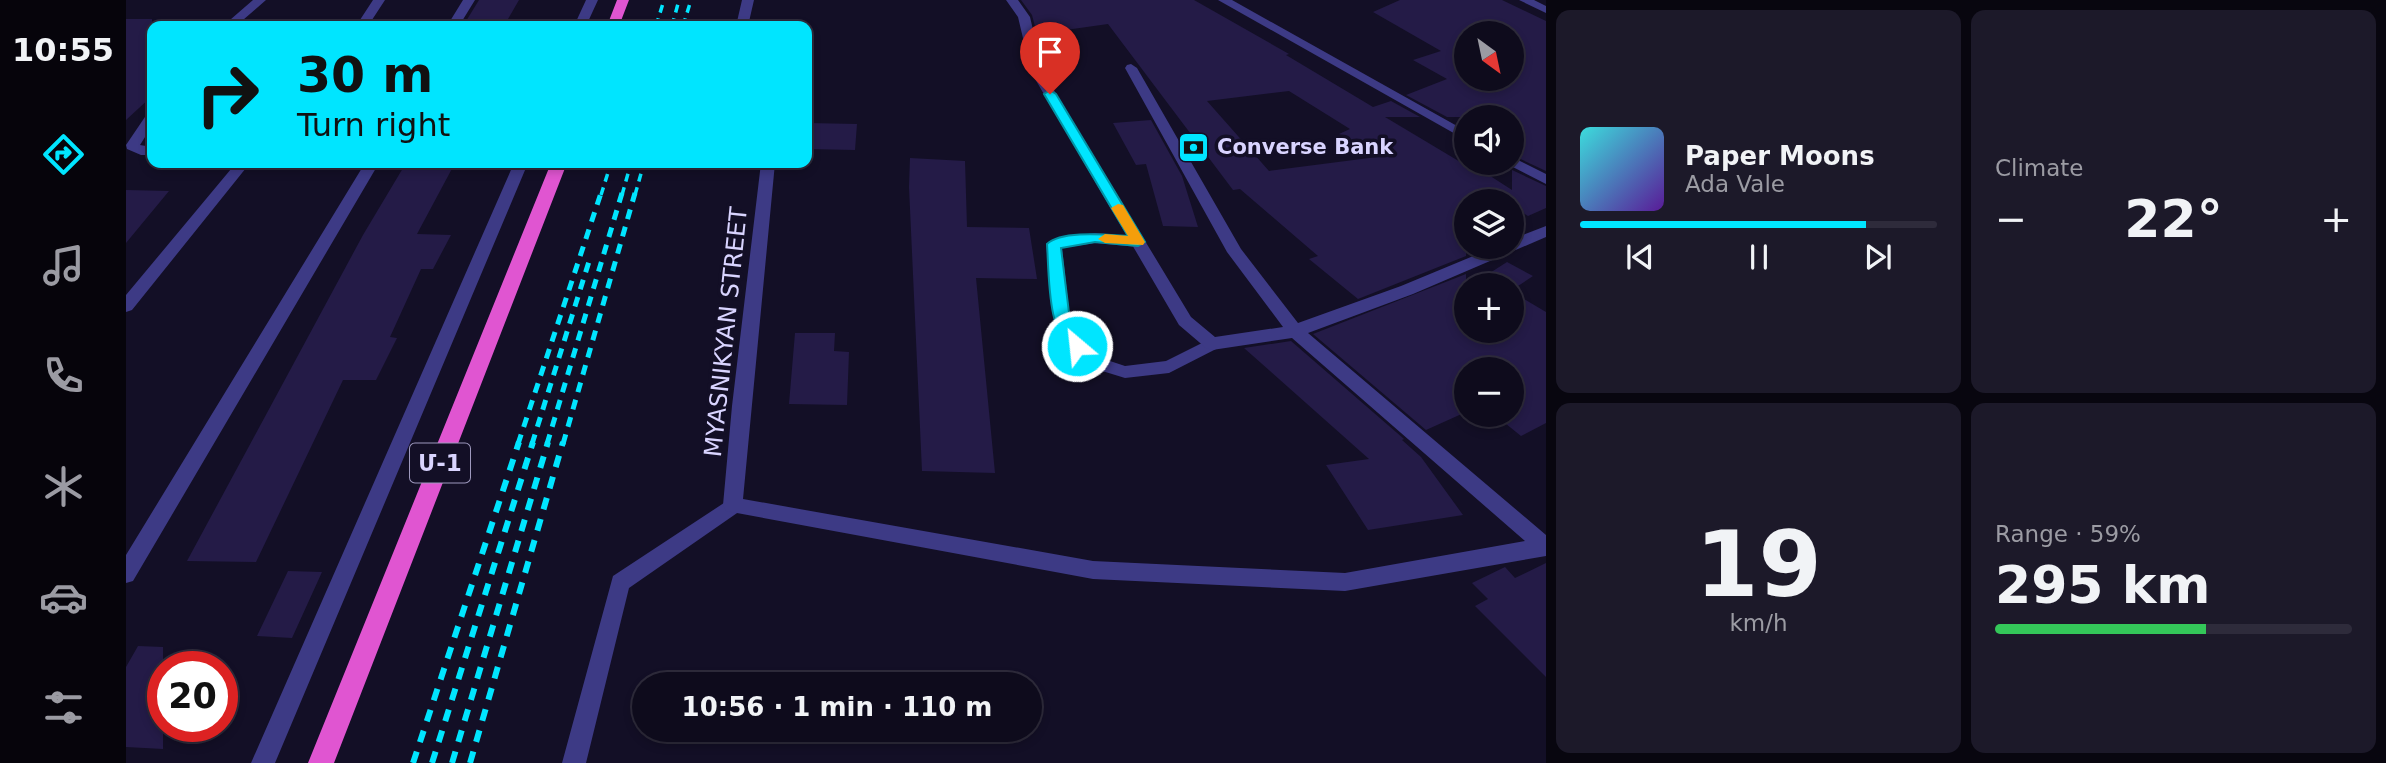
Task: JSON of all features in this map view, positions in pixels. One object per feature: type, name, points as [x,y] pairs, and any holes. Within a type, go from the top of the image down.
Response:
[{"type":"highway","points":[[615,21],[623,0]]},
{"type":"highway","name":"Մ-1","points":[[321,763],[557,168]]},
{"type":"street","points":[[235,21],[260,0]]},
{"type":"street","points":[[365,21],[379,0]]},
{"type":"street","points":[[456,21],[469,0]]},
{"type":"street","points":[[582,21],[592,0]]},
{"type":"street","points":[[743,21],[748,0]]},
{"type":"street","points":[[1012,0],[1024,17],[1037,72],[1185,321],[1212,344]]},
{"type":"street","points":[[1224,0],[1454,129]]},
{"type":"street","points":[[1525,0],[1546,10]]},
{"type":"street","points":[[1131,68],[1235,252],[1295,331],[1545,547]]},
{"type":"street","points":[[147,124],[132,146],[147,151]]},
{"type":"street","points":[[126,306],[239,168]]},
{"type":"street","points":[[126,574],[369,168]]},
{"type":"street","points":[[262,763],[519,168]]},
{"type":"street","name":"MYASNIKYAN STREET","points":[[733,505],[741,406],[767,168]]},
{"type":"street","points":[[1524,168],[1546,180]]},
{"type":"street","points":[[1524,240],[1546,231]]},
{"type":"street","points":[[1138,242],[1095,238],[1054,244],[1063,330],[1092,362],[1125,372],[1169,367],[1212,344],[1295,331],[1407,290],[1480,259]]},
{"type":"street","points":[[574,763],[620,583],[733,505],[1107,571],[1345,582],[1545,547]]},
{"type":"building","points":[[479,0],[519,0],[507,21],[466,21]]},
{"type":"building","points":[[1021,0],[1194,0],[1289,54],[1286,55],[1373,107],[1391,101],[1420,117],[1385,117],[1454,158],[1454,175],[1489,175],[1510,189],[1454,189],[1454,259],[1458,259],[1358,299],[1309,259],[1318,256],[1240,189],[1233,190],[1108,24],[1037,34],[1032,15]],"holes":[[[1289,91],[1350,129],[1339,134],[1377,157],[1269,171],[1207,101]]]},
{"type":"building","points":[[1400,0],[1502,0],[1546,21],[1546,171],[1524,161],[1524,105],[1454,105],[1454,117],[1447,117],[1406,95],[1447,79],[1413,60],[1441,51],[1373,12]]},
{"type":"building","points":[[126,19],[152,19],[147,21],[147,101],[126,120]]},
{"type":"building","points":[[1151,120],[1182,176],[1198,227],[1163,226],[1146,164],[1136,165],[1113,123]]},
{"type":"building","points":[[812,123],[857,124],[855,150],[812,149]]},
{"type":"building","points":[[910,158],[965,161],[967,227],[1029,228],[1037,279],[976,278],[995,473],[922,471],[909,187]]},
{"type":"building","points":[[403,168],[452,168],[417,234],[451,235],[433,269],[421,269],[390,337],[397,338],[376,380],[343,380],[256,562],[187,561],[363,235]]},
{"type":"building","points":[[1512,175],[1523,175],[1546,186],[1546,208],[1528,216],[1524,214],[1524,189],[1512,189]]},
{"type":"building","points":[[126,190],[169,191],[126,243]]},
{"type":"building","points":[[1507,262],[1533,276],[1524,282],[1524,273],[1490,273]]},
{"type":"building","points":[[1454,279],[1454,343],[1524,343],[1524,299],[1546,312],[1546,423],[1521,436],[1510,427],[1524,427],[1524,357],[1454,357],[1454,417],[1426,430],[1313,334]]},
{"type":"building","points":[[795,333],[835,333],[834,351],[849,352],[847,405],[789,404]]},
{"type":"building","points":[[1291,341],[1404,439],[1402,440],[1421,457],[1463,515],[1368,530],[1326,465],[1369,459],[1244,348]]},
{"type":"building","points":[[1546,563],[1546,677],[1475,606],[1488,599],[1472,583],[1505,567],[1515,578]]},
{"type":"building","points":[[288,571],[322,572],[292,638],[257,636]]},
{"type":"building","points":[[138,646],[163,647],[163,651],[147,651],[147,742],[163,742],[163,749],[126,747],[126,667]]},
{"type":"railway","points":[[658,21],[664,0]]},
{"type":"railway","points":[[673,21],[679,0]]},
{"type":"railway","points":[[685,21],[691,0]]},
{"type":"railway","points":[[601,195],[609,168]]},
{"type":"railway","points":[[622,195],[630,168]]},
{"type":"railway","points":[[635,195],[643,168]]},
{"type":"railway","points":[[518,444],[601,193]]},
{"type":"railway","points":[[547,444],[622,193]]},
{"type":"railway","points":[[563,444],[635,193]]},
{"type":"railway","points":[[532,444],[591,255]]},
{"type":"railway","points":[[413,763],[519,442]]},
{"type":"railway","points":[[432,763],[533,442]]},
{"type":"railway","points":[[452,763],[548,442]]},
{"type":"railway","points":[[470,763],[563,442]]},
{"type":"slow traffic","points":[[1105,239],[1138,242],[1118,208]]},
{"type":"place","name":"Converse Bank","points":[[1194,147]]},
{"type":"route","points":[[1050,94],[1138,242],[1095,238],[1054,244],[1063,330],[1077,346]]}]
